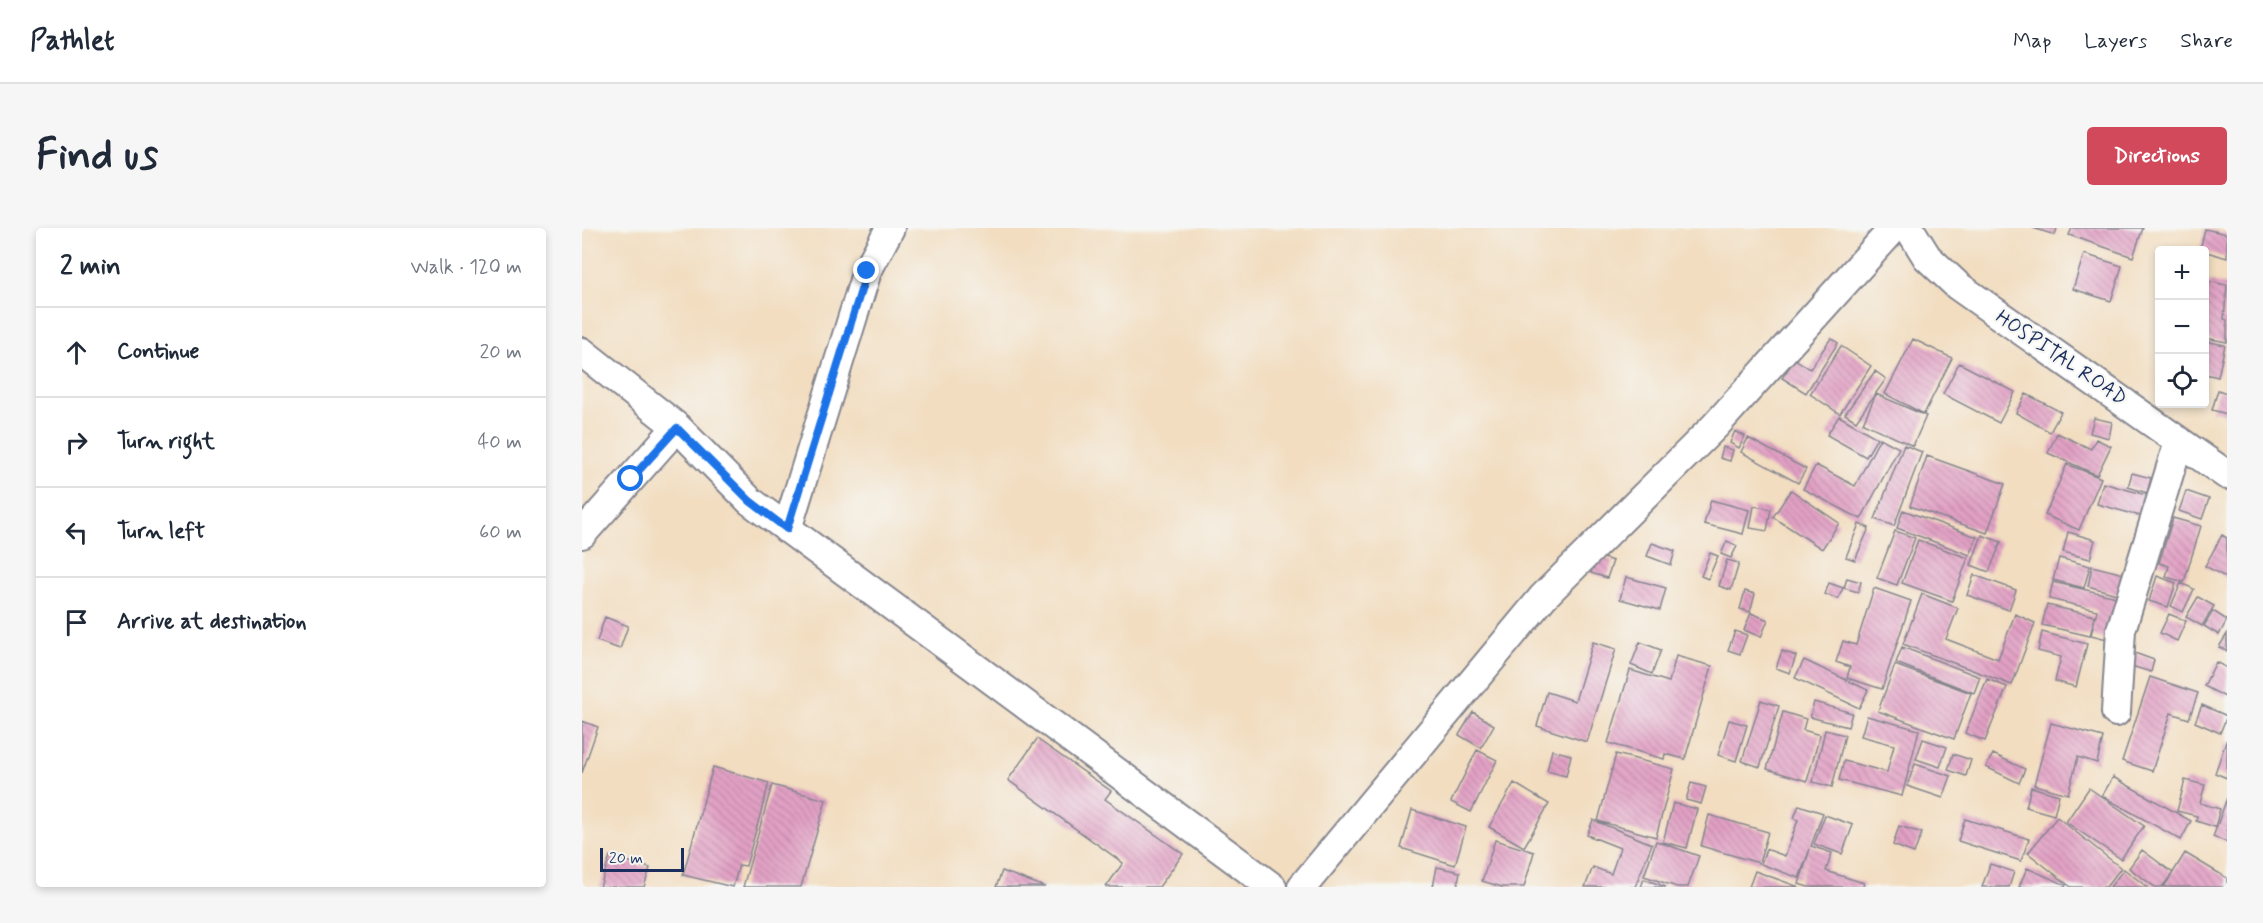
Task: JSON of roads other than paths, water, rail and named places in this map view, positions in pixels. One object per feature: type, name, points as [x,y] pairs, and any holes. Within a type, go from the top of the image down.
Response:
[{"type":"street","points":[[787,529],[867,271],[890,228]]},
{"type":"street","points":[[1302,887],[1543,597],[1715,426],[1894,228]]},
{"type":"street","name":"HOSPITAL ROAD","points":[[1909,228],[1927,257],[1958,286],[2227,475]]},
{"type":"street","points":[[582,352],[677,428],[750,501],[1272,887]]},
{"type":"street","points":[[582,534],[677,428]]},
{"type":"street","points":[[2116,712],[2121,630],[2179,441]]}]
